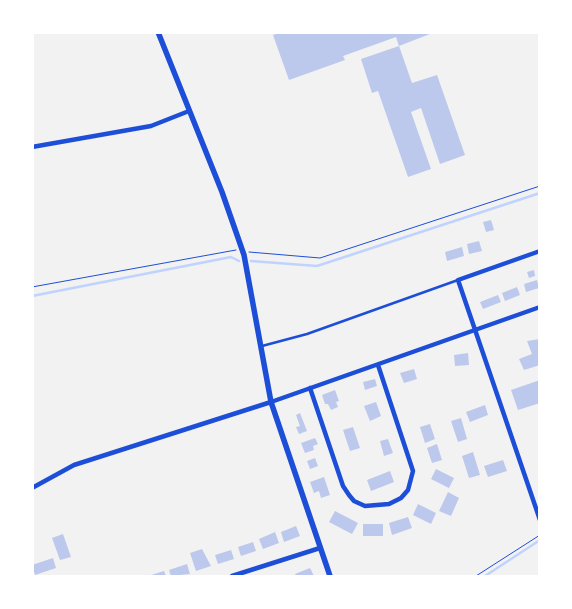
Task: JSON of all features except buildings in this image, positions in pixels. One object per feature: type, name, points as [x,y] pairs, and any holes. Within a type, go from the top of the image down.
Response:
[{"type":"street","points":[[158,34],[222,192],[242,251],[251,287],[270,402],[330,576]]},
{"type":"street","points":[[32,147],[151,126],[189,111]]},
{"type":"street","points":[[540,251],[458,280],[540,520]]},
{"type":"street","points":[[32,488],[74,465],[270,402],[540,307]]},
{"type":"street","points":[[310,388],[343,486],[349,495],[354,501],[365,506],[389,504],[401,498],[408,490],[413,471],[378,364]]},
{"type":"street","points":[[232,576],[320,548]]},
{"type":"lane","points":[[260,347],[307,334],[396,300],[458,280]]},
{"type":"path","points":[[32,287],[233,250],[320,258],[540,186]]},
{"type":"path","points":[[476,576],[540,534]]},
{"type":"waterway","points":[[251,261],[317,266],[540,193]]},
{"type":"waterway","points":[[32,296],[231,257],[239,261]]},
{"type":"waterway","points":[[485,576],[540,540]]}]
